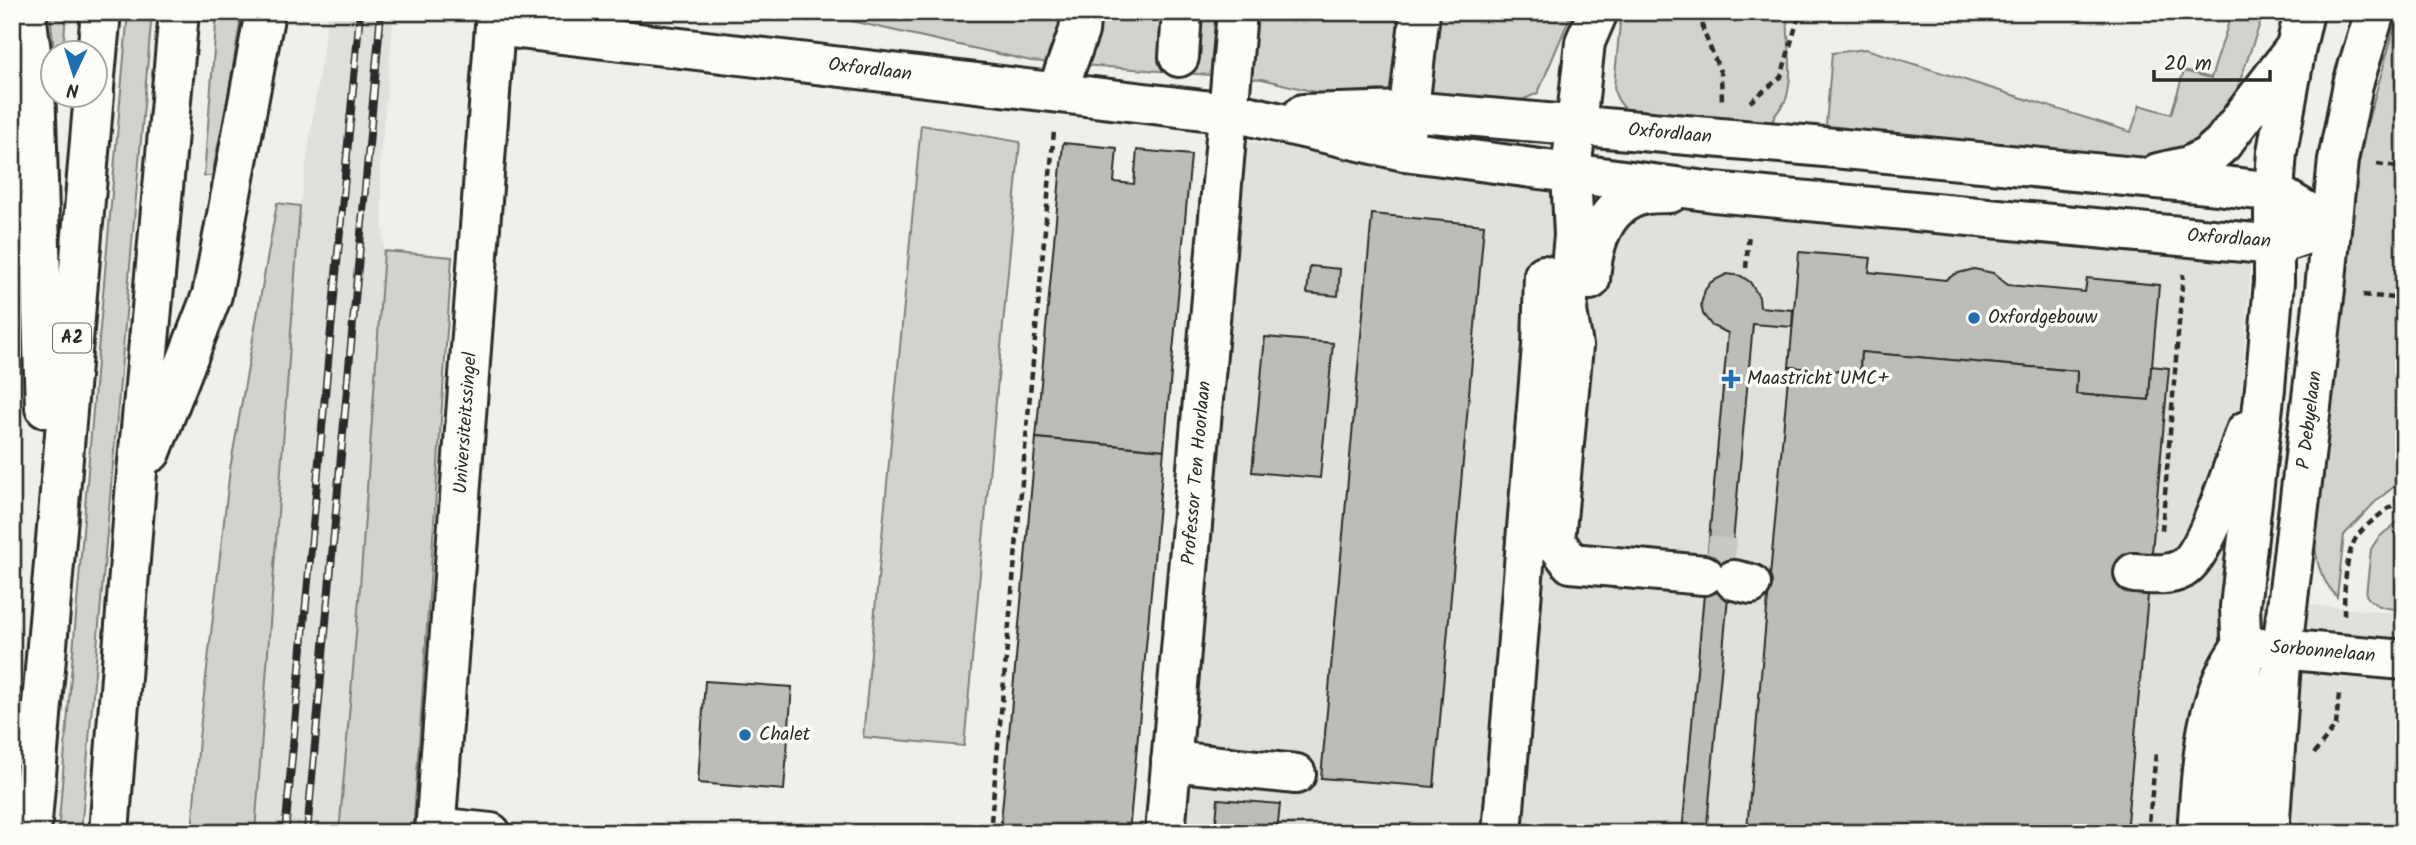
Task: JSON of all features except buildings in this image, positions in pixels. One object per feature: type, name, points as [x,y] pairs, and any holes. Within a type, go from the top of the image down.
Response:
[{"type":"main road","name":"A2","points":[[26,12],[35,84],[51,582]]},
{"type":"main road","points":[[99,38],[101,12]]},
{"type":"main road","points":[[109,833],[135,495],[179,12]]},
{"type":"main road","points":[[135,495],[212,295],[265,12]]},
{"type":"main road","points":[[1058,92],[1079,31],[1081,12]]},
{"type":"main road","points":[[1179,57],[1182,12]]},
{"type":"main road","name":"Professor Ten Hoorlaan","points":[[1165,833],[1237,114],[1237,12]]},
{"type":"main road","points":[[1404,151],[1420,12]]},
{"type":"main road","points":[[1598,12],[1585,42],[1571,172],[1574,235],[1567,311],[1573,346],[1555,541],[1571,563],[1724,574]]},
{"type":"main road","name":"P Debyelaan","points":[[2269,833],[2282,649],[2313,398],[2338,160],[2353,85],[2375,12]]},
{"type":"main road","name":"Oxfordlaan","points":[[495,19],[1237,114],[1404,151],[1714,192],[2275,245],[2331,226]]},
{"type":"main road","name":"Universiteitssingel","points":[[435,830],[495,19]]},
{"type":"main road","points":[[2138,176],[2180,169],[2207,157],[2222,144],[2300,30]]},
{"type":"main road","points":[[2234,833],[2243,692],[2240,607],[2265,388],[2275,245],[2274,192],[2277,152],[2300,30]]},
{"type":"main road","name":"A2","points":[[31,833],[93,108]]},
{"type":"main road","name":"Oxfordlaan","points":[[1237,114],[1408,111],[2138,176],[2274,192],[2331,226]]},
{"type":"main road","points":[[1502,833],[1542,346],[1547,233],[1571,172]]},
{"type":"main road","points":[[1573,346],[1587,313],[1594,249],[1611,216],[1628,200],[1639,195],[1714,192]]},
{"type":"main road","points":[[2146,574],[2176,572],[2186,566],[2207,536],[2265,388]]},
{"type":"main road","points":[[2197,833],[2210,716],[2223,674],[2242,645]]},
{"type":"main road","name":"Sorbonnelaan","points":[[2242,645],[2404,660]]},
{"type":"main road","points":[[1171,761],[1296,774]]},
{"type":"main road","points":[[435,830],[491,833]]},
{"type":"path","points":[[1702,12],[1703,30],[1721,74],[1722,113]]},
{"type":"path","points":[[1881,12],[1888,15]]},
{"type":"path","points":[[990,833],[1058,92]]},
{"type":"path","points":[[2146,574],[2183,273]]},
{"type":"path","points":[[2351,293],[2404,299]]},
{"type":"path","points":[[2312,757],[2336,725],[2344,590],[2353,545],[2357,536],[2404,495]]},
{"type":"path","points":[[2148,833],[2156,753]]},
{"type":"path","points":[[1770,831],[1777,824]]},
{"type":"path","points":[[1707,833],[1715,833]]},
{"type":"shaded area","points":[[50,12],[66,12],[64,38],[53,38]]},
{"type":"shaded area","points":[[128,12],[152,12],[81,833],[58,833],[97,362]]},
{"type":"shaded area","points":[[217,12],[242,12],[212,176],[204,176]]},
{"type":"shaded area","points":[[328,12],[394,12],[380,162],[384,251],[339,833],[255,833],[300,206]]},
{"type":"shaded area","points":[[796,12],[1572,12],[1538,93],[1513,104],[1379,90],[1323,94],[1262,79],[1031,61],[842,19]]},
{"type":"shaded area","points":[[1621,12],[1787,12],[1789,86],[1786,100],[1774,117],[1772,125],[1627,110],[1617,98],[1614,87]]},
{"type":"shaded area","points":[[2232,12],[2264,12],[2237,89],[2220,121],[2191,145],[2157,158],[2104,162],[1825,137],[1832,53],[1866,49],[2131,132],[2140,105],[2171,114],[2184,71],[2211,78]]},
{"type":"shaded area","points":[[2399,12],[2404,12],[2404,479],[2377,500],[2344,535],[2337,597],[2325,581],[2319,566],[2313,529],[2351,203],[2367,124]]},
{"type":"shaded area","points":[[921,125],[1020,142],[964,746],[863,737]]},
{"type":"shaded area","name":"Maastricht UMC+","points":[[1244,141],[1626,196],[2251,262],[2223,596],[2404,614],[2404,833],[1175,833]]},
{"type":"shaded area","points":[[277,203],[300,206],[255,833],[192,833],[199,738],[230,469]]},
{"type":"shaded area","points":[[384,251],[452,257],[413,833],[339,833],[360,587]]},
{"type":"shaded area","points":[[2404,517],[2404,610],[2378,605],[2366,595],[2371,549],[2379,537]]},
{"type":"tunnel","points":[[1707,555],[1735,558]]},
{"type":"railway","points":[[285,833],[360,12]]},
{"type":"railway","points":[[307,833],[381,12]]},
{"type":"place","name":"Oxfordgebouw","points":[[1974,318]]},
{"type":"place","name":"Maastricht UMC+","points":[[1731,379]]},
{"type":"place","name":"Chalet","points":[[745,735]]}]
